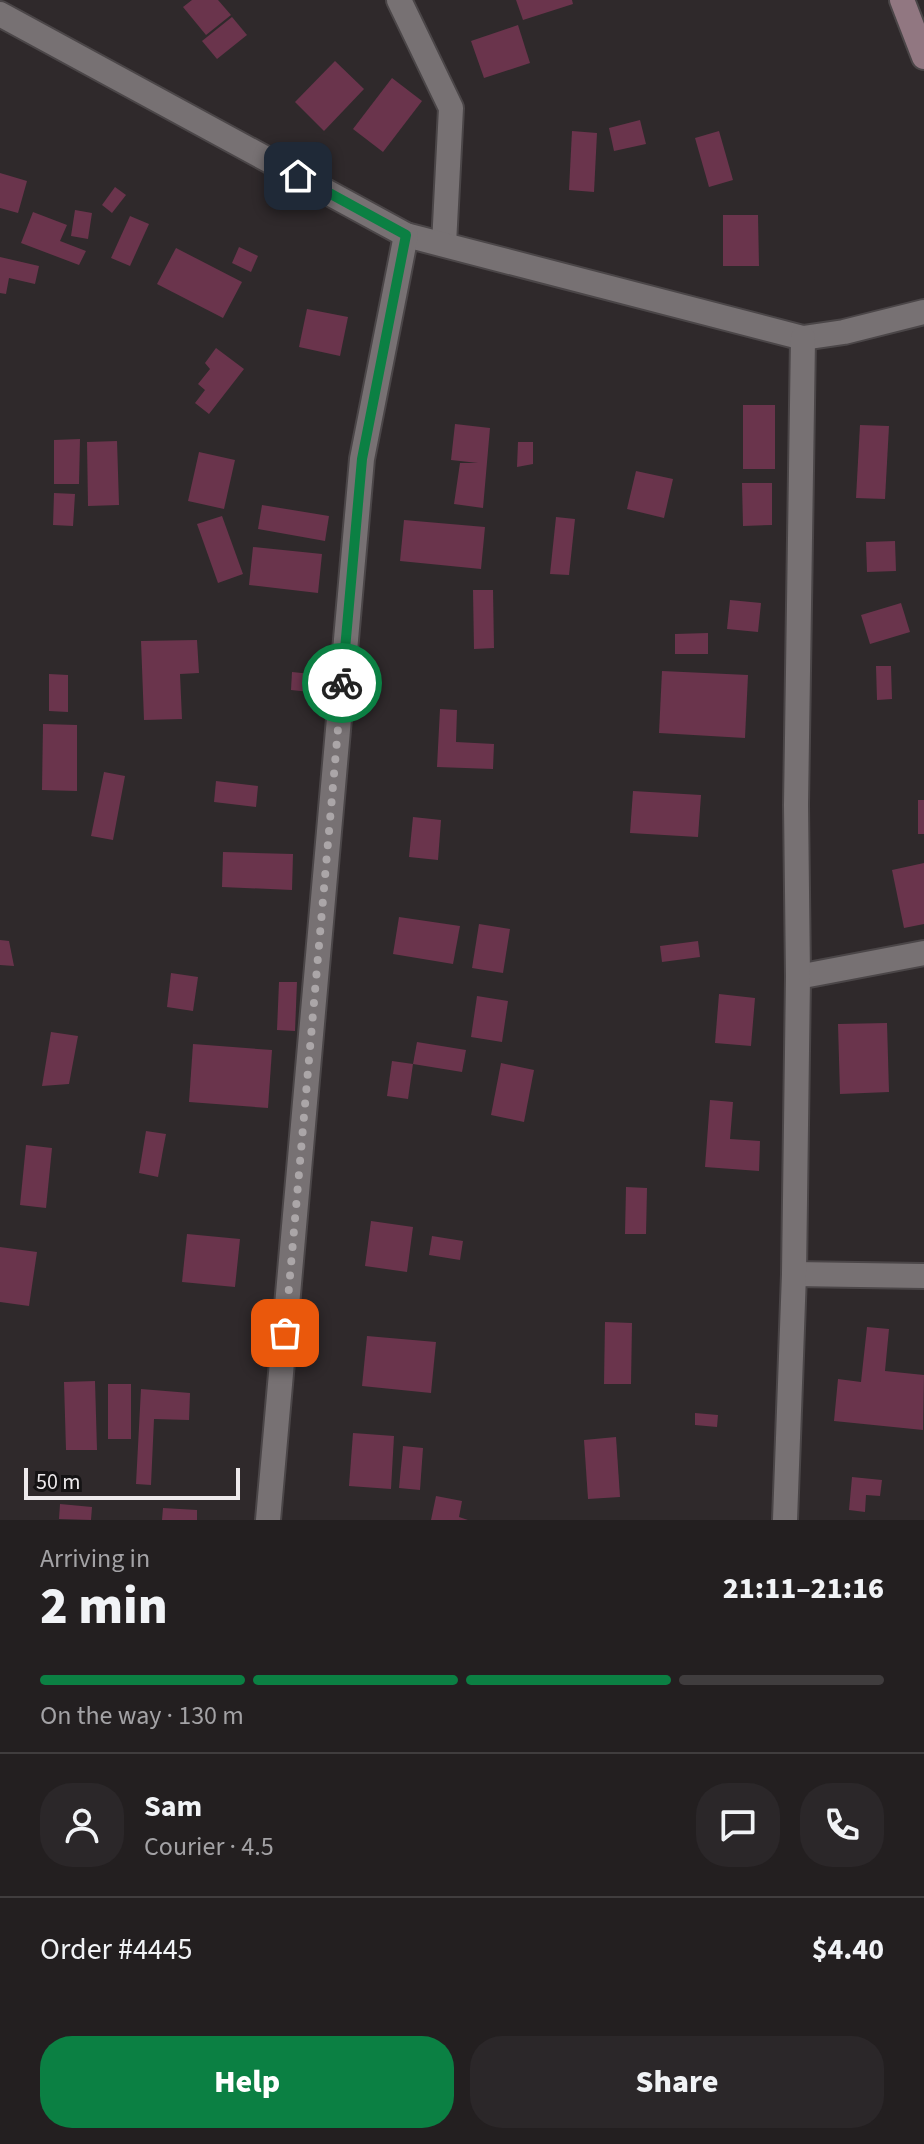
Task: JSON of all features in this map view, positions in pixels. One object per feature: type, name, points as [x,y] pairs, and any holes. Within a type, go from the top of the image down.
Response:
[{"type":"main road","points":[[902,0],[924,57]]},
{"type":"street","points":[[399,0],[451,108],[444,244]]},
{"type":"street","points":[[0,14],[406,235],[803,338],[844,332],[924,312]]},
{"type":"street","points":[[268,1520],[362,459],[406,235]]},
{"type":"street","points":[[785,1520],[794,1274],[798,977],[796,805],[803,338]]},
{"type":"street","points":[[798,977],[924,953]]},
{"type":"street","points":[[794,1274],[924,1276]]},
{"type":"building","points":[[192,0],[218,0],[231,15],[206,35],[183,7]]},
{"type":"building","points":[[516,0],[572,0],[573,4],[523,20]]},
{"type":"building","points":[[232,17],[247,35],[217,59],[202,41]]},
{"type":"building","points":[[518,25],[530,63],[484,78],[471,41]]},
{"type":"building","points":[[335,61],[364,89],[324,131],[295,102]]},
{"type":"building","points":[[392,78],[422,101],[383,152],[353,129]]},
{"type":"building","points":[[640,120],[646,144],[614,151],[609,128]]},
{"type":"building","points":[[572,131],[597,133],[594,192],[569,190]]},
{"type":"building","points":[[719,131],[733,180],[709,187],[695,138]]},
{"type":"building","points":[[0,173],[27,181],[18,213],[0,208]]},
{"type":"building","points":[[115,187],[126,195],[112,213],[102,205]]},
{"type":"building","points":[[75,210],[92,213],[88,239],[71,236]]},
{"type":"building","points":[[33,212],[67,225],[60,241],[86,251],[79,265],[21,243]]},
{"type":"building","points":[[723,215],[758,215],[759,266],[723,266]]},
{"type":"building","points":[[130,216],[149,224],[130,266],[111,258]]},
{"type":"building","points":[[239,247],[258,256],[251,272],[232,263]]},
{"type":"building","points":[[176,248],[242,282],[223,318],[157,284]]},
{"type":"building","points":[[0,257],[39,266],[35,284],[9,278],[6,294],[0,293]]},
{"type":"building","points":[[307,309],[348,317],[340,356],[299,347]]},
{"type":"building","points":[[216,348],[244,369],[209,414],[195,403],[205,390],[198,384],[210,369],[205,363]]},
{"type":"building","points":[[743,405],[775,405],[775,469],[743,469]]},
{"type":"building","points":[[455,424],[490,428],[483,508],[454,504],[460,463],[478,463],[451,460]]},
{"type":"building","points":[[860,425],[889,426],[885,499],[856,498]]},
{"type":"building","points":[[80,439],[79,484],[54,484],[54,440]]},
{"type":"building","points":[[117,441],[119,505],[88,506],[87,442]]},
{"type":"building","points":[[518,442],[533,442],[533,464],[517,467]]},
{"type":"building","points":[[199,452],[235,460],[224,509],[188,501]]},
{"type":"building","points":[[636,471],[673,479],[664,518],[627,509]]},
{"type":"building","points":[[742,483],[772,483],[772,525],[743,526]]},
{"type":"building","points":[[54,493],[75,494],[73,526],[53,525]]},
{"type":"building","points":[[262,505],[329,516],[325,541],[258,529]]},
{"type":"building","points":[[222,516],[243,574],[218,583],[197,524]]},
{"type":"building","points":[[556,517],[575,519],[569,575],[550,574]]},
{"type":"building","points":[[404,520],[485,527],[481,569],[400,561]]},
{"type":"building","points":[[895,541],[896,571],[867,572],[866,542]]},
{"type":"building","points":[[253,547],[322,554],[318,593],[249,585]]},
{"type":"building","points":[[473,590],[493,590],[494,648],[474,649]]},
{"type":"building","points":[[730,600],[761,603],[758,632],[727,629]]},
{"type":"building","points":[[901,603],[910,632],[870,644],[861,615]]},
{"type":"building","points":[[708,633],[708,654],[675,654],[675,634]]},
{"type":"building","points":[[197,640],[199,673],[180,674],[182,719],[144,720],[141,641]]},
{"type":"building","points":[[876,666],[891,666],[892,699],[877,700]]},
{"type":"building","points":[[662,671],[748,675],[745,738],[659,733]]},
{"type":"building","points":[[292,672],[331,676],[329,694],[291,690]]},
{"type":"building","points":[[49,674],[68,675],[68,712],[49,711]]},
{"type":"building","points":[[440,709],[457,710],[456,742],[494,744],[493,769],[437,767]]},
{"type":"building","points":[[43,724],[77,725],[77,791],[42,790]]},
{"type":"building","points":[[104,772],[125,776],[113,840],[91,836]]},
{"type":"building","points":[[216,781],[258,786],[256,807],[214,802]]},
{"type":"building","points":[[633,791],[701,795],[698,837],[630,833]]},
{"type":"building","points":[[918,800],[924,800],[924,834],[918,834]]},
{"type":"building","points":[[413,817],[441,820],[438,860],[409,857]]},
{"type":"building","points":[[223,852],[293,854],[292,890],[222,887]]},
{"type":"building","points":[[924,863],[924,924],[904,928],[892,870]]},
{"type":"building","points":[[399,917],[460,926],[453,964],[393,954]]},
{"type":"building","points":[[479,924],[510,929],[503,973],[472,968]]},
{"type":"building","points":[[0,940],[9,941],[14,966],[0,965]]},
{"type":"building","points":[[698,941],[700,957],[662,962],[660,946]]},
{"type":"building","points":[[171,973],[198,977],[193,1011],[167,1007]]},
{"type":"building","points":[[279,982],[297,982],[295,1031],[277,1030]]},
{"type":"building","points":[[719,994],[755,998],[751,1046],[715,1043]]},
{"type":"building","points":[[477,996],[508,1001],[502,1042],[471,1037]]},
{"type":"building","points":[[887,1023],[889,1092],[840,1094],[838,1024]]},
{"type":"building","points":[[51,1032],[78,1036],[69,1084],[42,1086]]},
{"type":"building","points":[[417,1042],[466,1050],[462,1072],[413,1064]]},
{"type":"building","points":[[193,1044],[272,1050],[268,1108],[189,1102]]},
{"type":"building","points":[[392,1061],[413,1064],[408,1099],[387,1096]]},
{"type":"building","points":[[501,1063],[534,1070],[524,1122],[491,1115]]},
{"type":"building","points":[[710,1100],[733,1102],[730,1139],[760,1141],[759,1171],[705,1167]]},
{"type":"building","points":[[146,1131],[166,1134],[158,1177],[139,1173]]},
{"type":"building","points":[[26,1145],[52,1148],[46,1208],[20,1205]]},
{"type":"building","points":[[626,1187],[647,1188],[646,1234],[625,1234]]},
{"type":"building","points":[[371,1221],[413,1227],[407,1272],[365,1266]]},
{"type":"building","points":[[187,1234],[240,1239],[235,1287],[182,1282]]},
{"type":"building","points":[[432,1236],[463,1241],[460,1260],[429,1255]]},
{"type":"building","points":[[0,1247],[37,1252],[29,1306],[0,1302]]},
{"type":"building","points":[[605,1322],[632,1323],[631,1384],[604,1384]]},
{"type":"building","points":[[867,1327],[889,1329],[885,1371],[924,1375],[923,1430],[834,1421],[838,1379],[861,1382]]},
{"type":"building","points":[[367,1336],[436,1342],[431,1393],[362,1386]]},
{"type":"building","points":[[95,1381],[97,1450],[66,1450],[64,1382]]},
{"type":"building","points":[[108,1384],[131,1384],[131,1439],[108,1439]]},
{"type":"building","points":[[141,1389],[190,1393],[189,1420],[154,1419],[151,1485],[136,1484]]},
{"type":"building","points":[[695,1413],[718,1415],[717,1427],[695,1425]]},
{"type":"building","points":[[353,1433],[394,1436],[391,1489],[349,1486]]},
{"type":"building","points":[[616,1437],[620,1497],[588,1499],[584,1440]]},
{"type":"building","points":[[403,1446],[423,1448],[420,1490],[399,1488]]},
{"type":"building","points":[[852,1477],[882,1480],[880,1496],[866,1495],[865,1512],[849,1510]]},
{"type":"building","points":[[436,1496],[462,1501],[459,1517],[468,1520],[431,1520]]},
{"type":"building","points":[[60,1504],[92,1507],[91,1520],[59,1519]]},
{"type":"building","points":[[163,1508],[197,1510],[197,1520],[162,1520]]},
{"type":"way so far","points":[[285,1333],[342,683]]},
{"type":"route","points":[[298,176],[406,235],[362,459],[342,683]]}]
